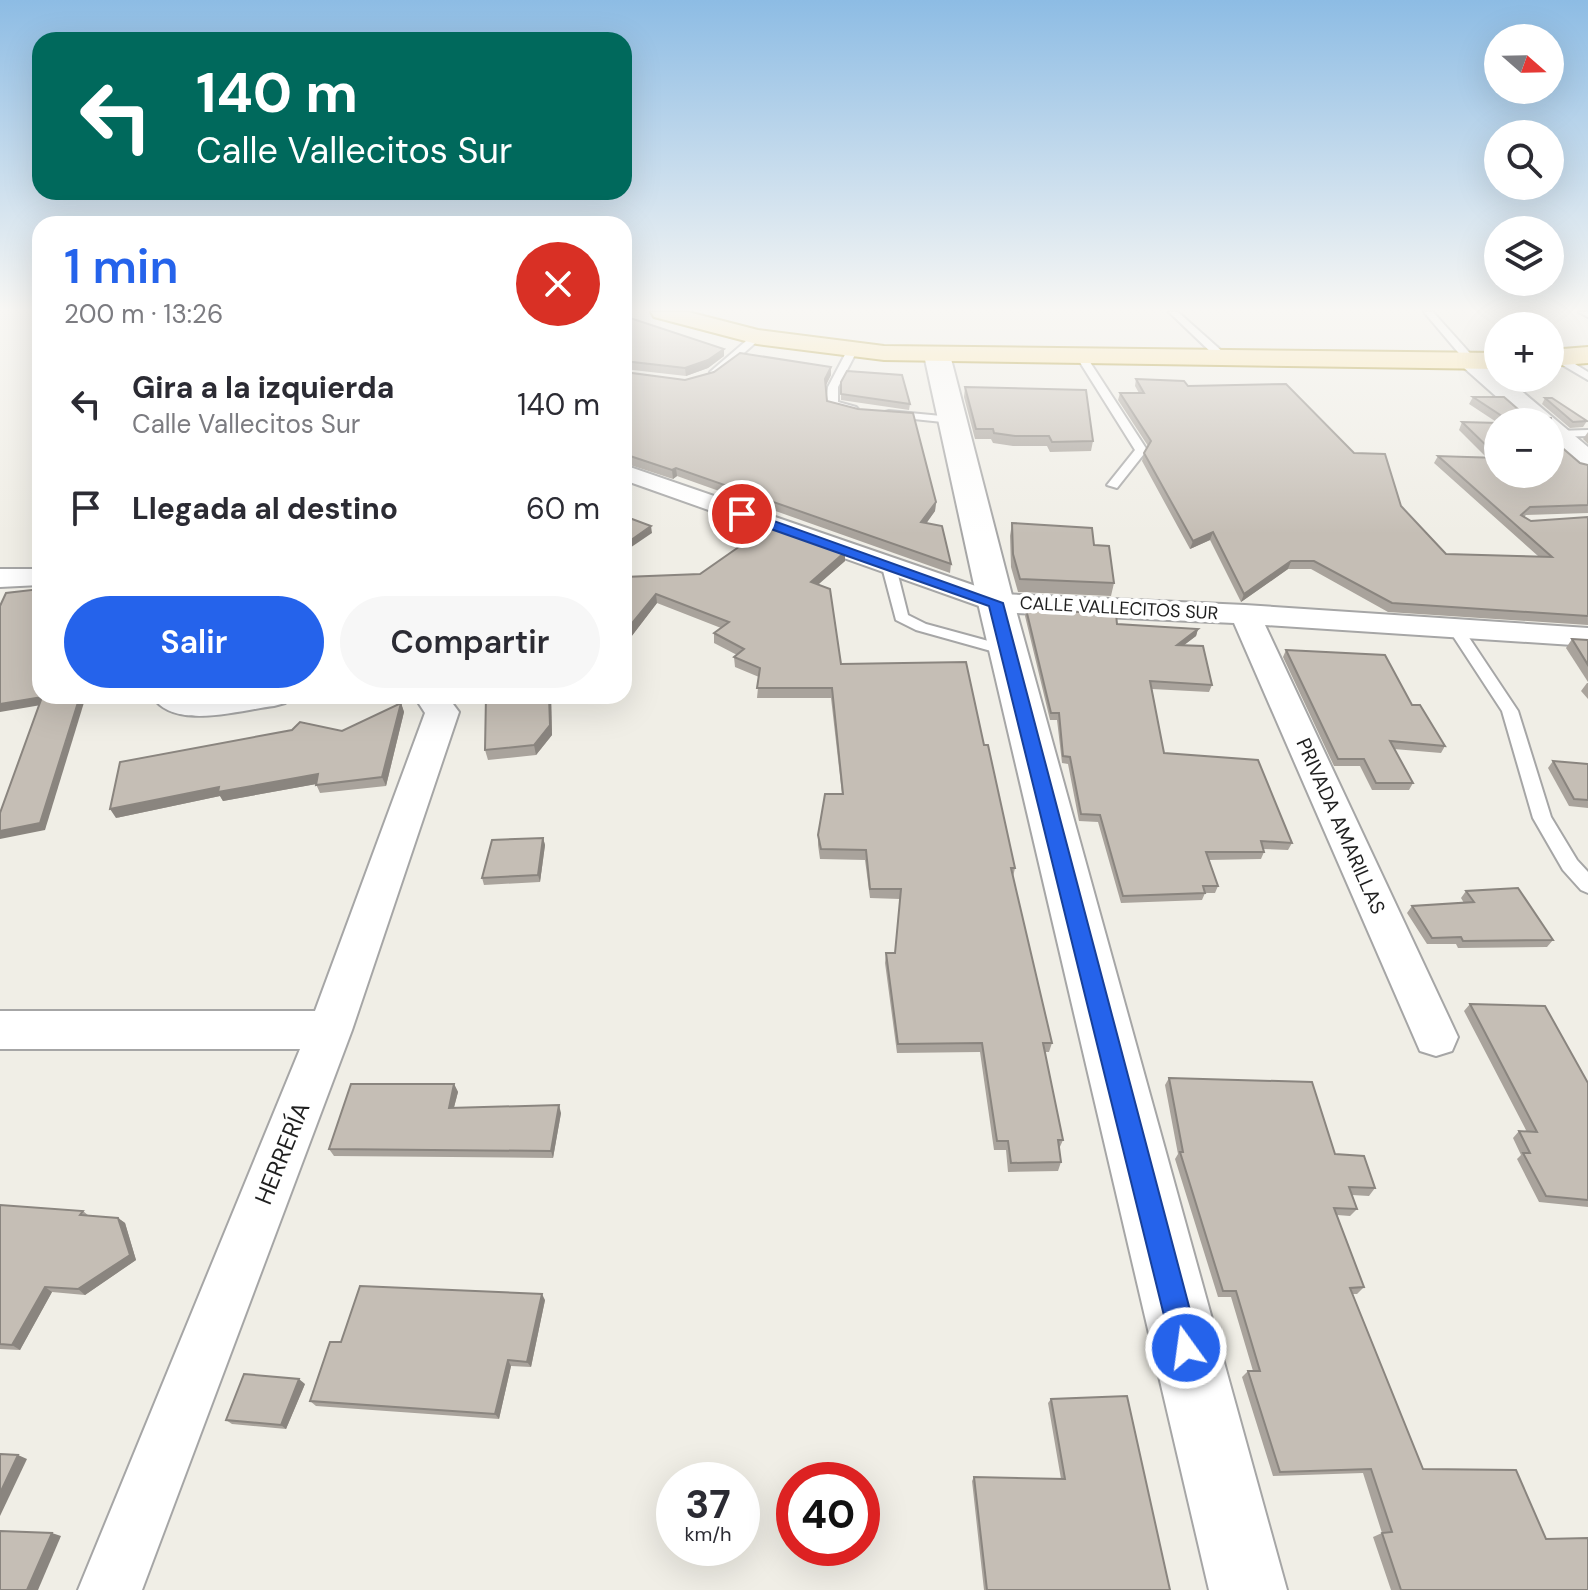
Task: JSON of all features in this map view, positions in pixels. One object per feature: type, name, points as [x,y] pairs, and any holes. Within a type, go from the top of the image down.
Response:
[{"type":"street","points":[[944,386],[996,603],[1248,1590]]},
{"type":"street","points":[[1514,392],[1529,408]]},
{"type":"street","points":[[1564,442],[1588,462]]},
{"type":"street","name":"CALLE VALLECITOS SUR","points":[[632,475],[996,603],[1245,614],[1588,637]]},
{"type":"street","points":[[0,578],[32,577]]},
{"type":"street","name":"PRIVADA AMARILLAS","points":[[1245,614],[1436,1037]]},
{"type":"street","name":"HERRERÍA","points":[[110,1590],[330,1030],[436,704]]},
{"type":"street","points":[[0,1030],[330,1030]]},
{"type":"lane","points":[[833,386],[832,404],[858,411]]},
{"type":"lane","points":[[1100,386],[1141,450],[1113,485]]},
{"type":"lane","points":[[873,412],[952,420]]},
{"type":"lane","points":[[1564,431],[1588,433]]},
{"type":"lane","points":[[889,567],[901,617],[921,627],[1009,651]]},
{"type":"lane","points":[[1457,630],[1510,711],[1542,818],[1570,865],[1588,885]]},
{"type":"building","points":[[632,386],[826,386],[827,401],[858,409],[913,413],[936,502],[921,522],[942,526],[951,564],[676,468],[672,470],[632,457]]},
{"type":"building","points":[[841,386],[905,386],[910,404],[841,394]]},
{"type":"building","points":[[1140,386],[1288,386],[1354,453],[1385,454],[1401,506],[1446,554],[1552,557],[1438,456],[1484,458],[1484,488],[1564,488],[1564,449],[1580,463],[1588,465],[1588,505],[1530,507],[1521,515],[1531,521],[1588,517],[1588,616],[1392,603],[1314,561],[1291,561],[1244,594],[1213,532],[1193,541],[1144,453],[1151,441],[1120,393],[1144,393]]},
{"type":"building","points":[[965,387],[1086,390],[1093,441],[1052,442],[1049,436],[1015,436],[994,433],[993,429],[976,429]]},
{"type":"building","points":[[1473,397],[1504,397],[1517,408],[1490,408]]},
{"type":"building","points":[[1545,398],[1552,398],[1587,421],[1573,422],[1564,414],[1564,408],[1557,408]]},
{"type":"building","points":[[1462,422],[1484,423],[1484,443]]},
{"type":"building","points":[[632,519],[651,526],[632,539]]},
{"type":"building","points":[[754,520],[845,552],[811,582],[830,589],[841,664],[966,662],[984,745],[988,745],[1015,868],[1011,868],[1052,1043],[1043,1043],[1063,1140],[1058,1140],[1061,1162],[1011,1163],[1008,1141],[997,1141],[982,1043],[898,1044],[886,953],[895,953],[901,889],[870,889],[866,850],[821,849],[818,835],[825,794],[843,794],[832,688],[757,688],[760,668],[734,657],[744,649],[714,633],[729,622],[656,594],[632,623],[632,577],[700,574],[753,537]]},
{"type":"building","points":[[1012,523],[1092,528],[1094,545],[1109,546],[1114,583],[1020,579],[1013,554]]},
{"type":"building","points":[[32,590],[32,699],[0,704],[0,606],[6,593]]},
{"type":"building","points":[[1026,609],[1116,614],[1117,624],[1198,629],[1177,645],[1203,646],[1212,685],[1150,681],[1164,753],[1258,760],[1292,843],[1261,841],[1264,852],[1206,852],[1218,886],[1203,886],[1205,893],[1123,896],[1100,815],[1081,814],[1070,757],[1063,756],[1059,713],[1051,713]]},
{"type":"building","points":[[1572,639],[1588,640],[1588,665]]},
{"type":"building","points":[[1286,650],[1385,655],[1412,705],[1420,705],[1445,746],[1390,741],[1413,783],[1376,783],[1364,759],[1338,759]]},
{"type":"building","points":[[39,704],[77,704],[40,823],[0,831],[0,813]]},
{"type":"building","points":[[401,704],[382,777],[316,785],[318,774],[218,792],[219,787],[110,809],[120,762],[292,730],[300,722],[342,731]]},
{"type":"building","points":[[486,704],[549,704],[550,725],[534,745],[485,750]]},
{"type":"building","points":[[1553,761],[1588,764],[1588,800],[1574,799]]},
{"type":"building","points":[[543,838],[538,875],[482,878],[492,840]]},
{"type":"building","points":[[1518,888],[1553,940],[1463,941],[1461,937],[1432,938],[1412,906],[1474,902],[1466,891]]},
{"type":"building","points":[[1470,1004],[1545,1006],[1588,1083],[1588,1200],[1546,1196],[1523,1153],[1530,1153],[1519,1131],[1537,1132]]},
{"type":"building","points":[[1169,1078],[1312,1082],[1335,1154],[1364,1156],[1375,1188],[1349,1187],[1357,1209],[1334,1208],[1364,1287],[1350,1288],[1423,1469],[1516,1470],[1546,1539],[1588,1538],[1588,1590],[1401,1590],[1382,1533],[1392,1532],[1371,1469],[1280,1472],[1248,1371],[1260,1371],[1236,1291],[1223,1291],[1180,1152],[1183,1152]]},
{"type":"building","points":[[351,1084],[454,1084],[449,1108],[559,1105],[551,1151],[329,1149]]},
{"type":"building","points":[[0,1205],[83,1211],[80,1215],[118,1218],[130,1255],[78,1289],[45,1287],[12,1345],[0,1344]]},
{"type":"building","points":[[360,1286],[542,1294],[527,1362],[508,1360],[495,1414],[310,1401],[330,1342],[341,1342]]},
{"type":"building","points":[[244,1374],[299,1379],[281,1425],[226,1420]]},
{"type":"building","points":[[1127,1396],[1170,1590],[987,1590],[974,1477],[1065,1479],[1051,1399]]},
{"type":"building","points":[[0,1454],[18,1455],[0,1493]]},
{"type":"building","points":[[0,1531],[52,1533],[27,1590],[0,1590]]},
{"type":"route","points":[[742,514],[996,603],[1186,1348]]}]
